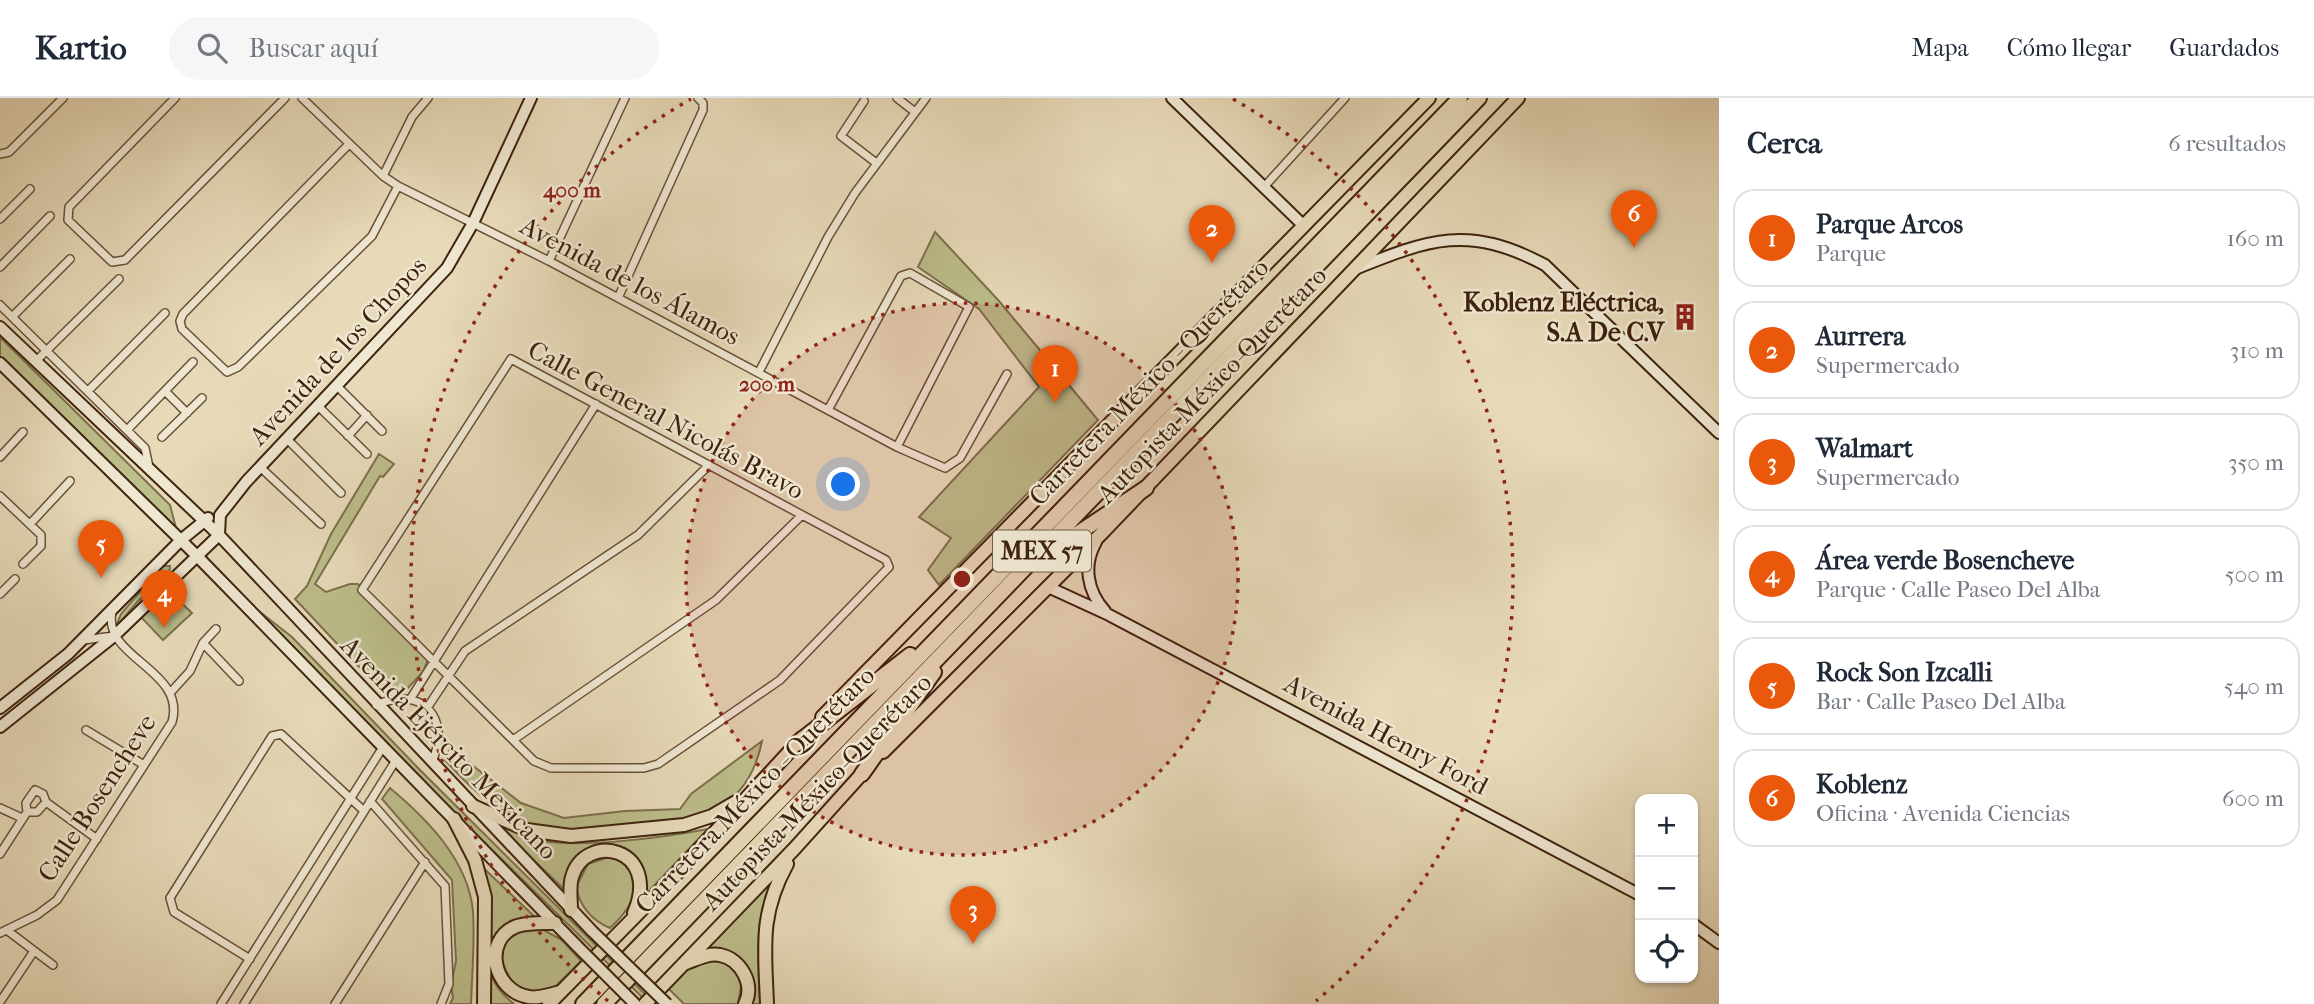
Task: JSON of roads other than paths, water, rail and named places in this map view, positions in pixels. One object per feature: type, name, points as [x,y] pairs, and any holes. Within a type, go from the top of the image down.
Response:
[{"type":"highway","name":"Carretera México - Querétaro","points":[[583,1004],[1460,98]]},
{"type":"highway","name":"Carretera México - Querétaro","points":[[604,1004],[1479,98]]},
{"type":"highway","points":[[1025,568],[1146,488]]},
{"type":"highway","points":[[796,744],[877,678],[937,636]]},
{"type":"highway","points":[[862,774],[950,646]]},
{"type":"main road","name":"Autopista México-Querétaro","points":[[549,1004],[631,921],[796,744],[1429,98]]},
{"type":"main road","name":"Autopista México-Querétaro","points":[[645,1004],[862,774],[1146,488],[1518,98]]},
{"type":"main road","points":[[472,806],[527,830],[571,836],[684,825],[712,816],[761,782]]},
{"type":"main road","points":[[454,820],[475,860],[485,897],[484,1004]]},
{"type":"main road","points":[[767,1004],[764,933],[767,909],[774,887],[795,848]]},
{"type":"main road","points":[[571,909],[571,878],[579,862],[592,853],[608,850],[625,856],[640,876],[642,894],[631,921]]},
{"type":"main road","points":[[555,923],[535,923],[509,931],[497,947],[495,965],[498,975],[510,990],[529,998],[561,992]]},
{"type":"main road","points":[[683,965],[709,954],[722,955],[733,961],[748,981],[749,991],[744,1004]]},
{"type":"street","points":[[0,155],[9,152],[63,98]]},
{"type":"street","points":[[175,98],[69,207],[68,220],[112,262],[125,260],[285,98]]},
{"type":"street","points":[[383,176],[412,117],[428,98]]},
{"type":"street","name":"Avenida de los Chopos","points":[[220,515],[260,467],[435,284],[473,223],[531,98]]},
{"type":"street","points":[[549,261],[625,98]]},
{"type":"street","points":[[618,298],[703,110],[703,103],[698,98]]},
{"type":"street","points":[[897,98],[915,111]]},
{"type":"street","points":[[759,372],[828,237],[875,162],[925,98]]},
{"type":"street","points":[[1172,98],[1304,226]]},
{"type":"street","points":[[1264,187],[1345,98]]},
{"type":"street","points":[[305,99],[383,176],[473,223]]},
{"type":"street","points":[[864,101],[841,136],[875,162]]},
{"type":"street","points":[[349,144],[183,314],[180,321],[182,329],[227,372],[238,368],[372,236],[398,186]]},
{"type":"street","points":[[0,219],[30,189]]},
{"type":"street","points":[[0,267],[51,216]]},
{"type":"street","name":"Avenida de los Álamos","points":[[473,223],[897,447],[945,468],[955,464],[1007,374]]},
{"type":"street","points":[[1352,270],[1416,244],[1441,239],[1466,239],[1520,252],[1545,265],[1719,433]]},
{"type":"street","points":[[12,317],[70,259]]},
{"type":"street","points":[[828,410],[901,276],[910,272],[965,303],[968,313],[897,447]]},
{"type":"street","points":[[36,361],[119,279]]},
{"type":"street","points":[[0,305],[145,448],[149,467]]},
{"type":"street","points":[[88,391],[166,313]]},
{"type":"street","name":"Avenida Ejército Mexicano","points":[[0,327],[219,535],[472,806],[592,931],[667,1004]]},
{"type":"street","name":"Calle General Nicolás Bravo","points":[[511,359],[709,465],[890,565],[780,680],[652,767],[551,768],[534,761],[362,590],[511,359]]},
{"type":"street","points":[[127,430],[193,362]]},
{"type":"street","name":"Avenida Ejército Mexicano","points":[[0,363],[198,557],[635,1004]]},
{"type":"street","points":[[337,386],[382,431]]},
{"type":"street","points":[[165,391],[187,412]]},
{"type":"street","points":[[162,437],[202,398]]},
{"type":"street","points":[[411,698],[596,404]]},
{"type":"street","points":[[318,406],[367,454]]},
{"type":"street","points":[[348,436],[366,415]]},
{"type":"street","points":[[2,452],[23,432]]},
{"type":"street","points":[[287,439],[341,493]]},
{"type":"street","points":[[427,708],[465,651],[638,535],[709,465]]},
{"type":"street","points":[[260,467],[321,524]]},
{"type":"street","points":[[30,524],[70,481]]},
{"type":"street","points":[[0,496],[42,539],[41,546],[23,564]]},
{"type":"street","points":[[0,708],[82,641],[203,520],[220,515],[219,535],[198,557],[114,636],[0,727]]},
{"type":"street","points":[[513,740],[716,600],[802,515]]},
{"type":"street","points":[[1102,533],[1093,547],[1088,571],[1094,595],[1109,615]]},
{"type":"street","points":[[0,594],[15,579]]},
{"type":"street","name":"Avenida Henry Ford","points":[[1048,587],[1109,615],[1635,892]]},
{"type":"street","points":[[111,612],[114,636]]},
{"type":"street","points":[[171,692],[190,671],[202,643],[216,629]]},
{"type":"street","points":[[82,641],[114,636]]},
{"type":"street","name":"Calle Bosencheve","points":[[4,932],[57,900],[172,722],[175,712],[171,692],[114,636]]},
{"type":"street","points":[[202,643],[239,681]]},
{"type":"street","points":[[376,705],[397,698],[411,698],[427,708],[439,728],[437,750],[432,762]]},
{"type":"street","points":[[86,730],[144,765]]},
{"type":"street","points":[[250,958],[174,912],[170,898],[275,734],[281,734],[363,811]]},
{"type":"street","points":[[220,1004],[383,747]]},
{"type":"street","points":[[244,1004],[396,760]]},
{"type":"street","points":[[0,855],[24,815],[26,803],[35,790],[43,794],[46,802],[97,839]]},
{"type":"street","points":[[370,801],[442,880],[446,894],[449,984],[441,1004]]},
{"type":"street","points":[[0,808],[24,815],[37,812],[46,802]]},
{"type":"street","points":[[335,1004],[425,862]]},
{"type":"street","points":[[280,911],[295,920]]},
{"type":"street","points":[[1698,928],[1719,943]]},
{"type":"street","points":[[4,932],[53,965]]},
{"type":"street","points":[[0,1002],[34,951]]},
{"type":"place","name":"Koblenz","points":[[1634,248]]},
{"type":"place","name":"Aurrera","points":[[1212,263]]},
{"type":"place","name":"Koblenz Eléctrica, S.A De C.V","points":[[1685,317]]},
{"type":"place","name":"Parque Arcos","points":[[1055,403]]},
{"type":"place","name":"Rock Son Izcalli","points":[[101,578]]},
{"type":"place","name":"Área verde Bosencheve","points":[[164,628]]},
{"type":"place","name":"Walmart","points":[[973,944]]}]
